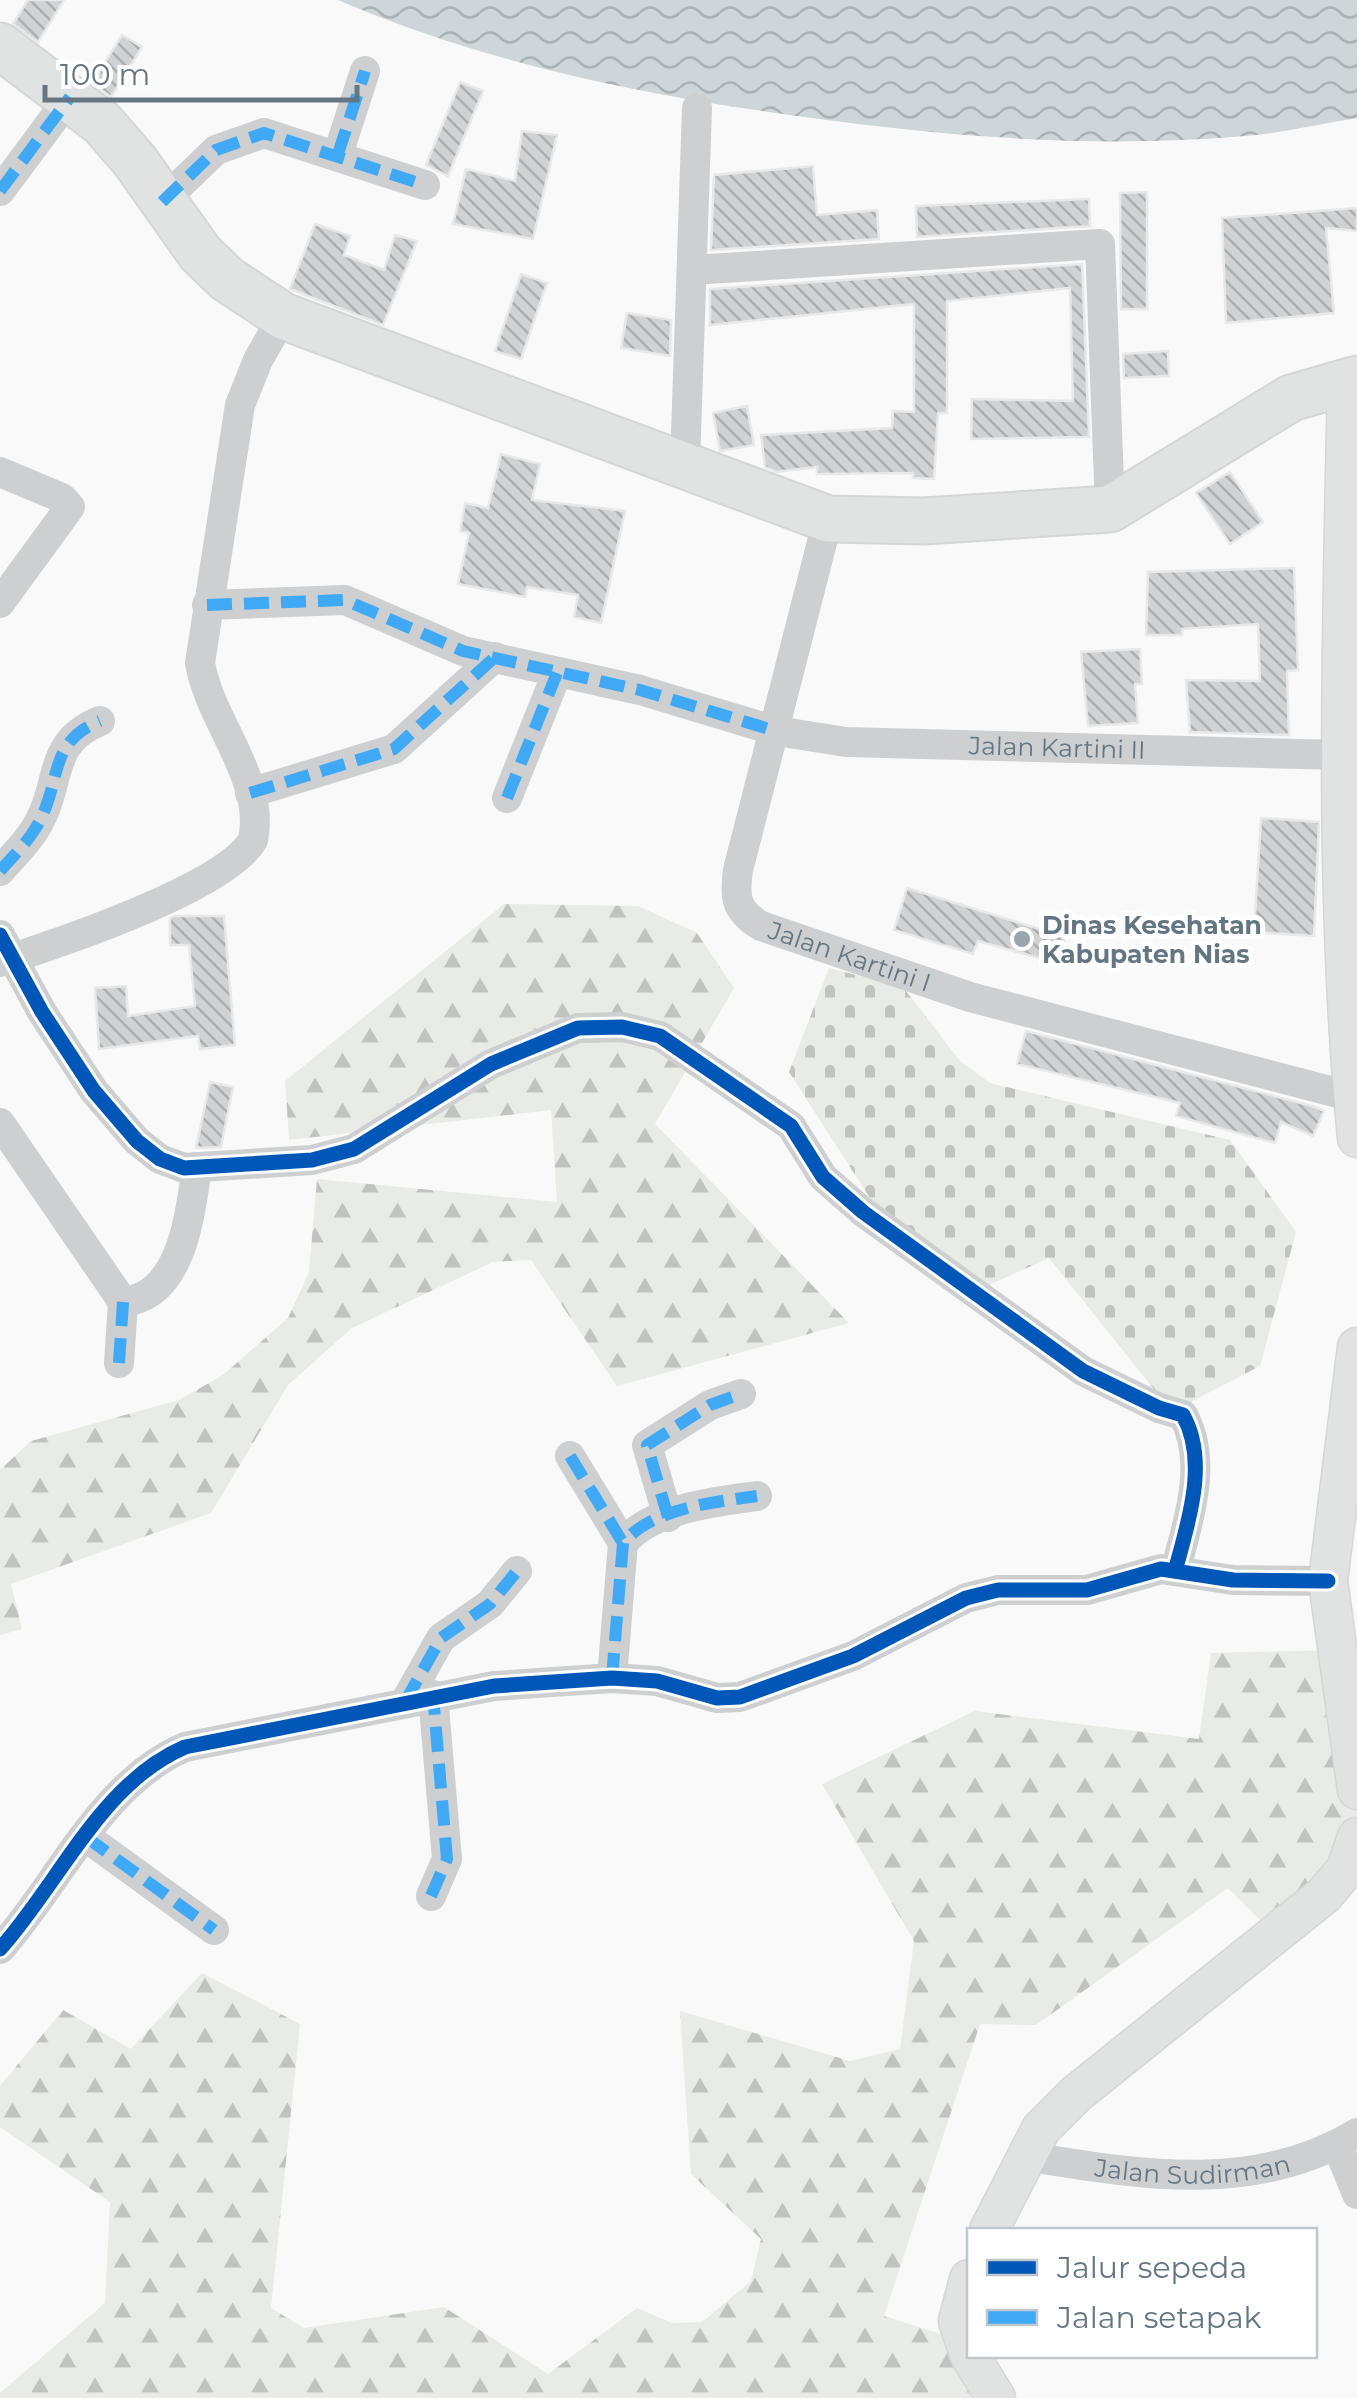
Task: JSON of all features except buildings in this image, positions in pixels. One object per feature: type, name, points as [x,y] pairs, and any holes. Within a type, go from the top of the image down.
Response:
[{"type":"highway","points":[[0,46],[70,97],[120,142],[200,253],[227,279],[283,316],[828,519],[924,522],[1110,508],[1291,398],[1352,379]]},
{"type":"main road","points":[[1352,379],[1350,557],[1340,755],[1357,1138]]},
{"type":"main road","points":[[1357,1346],[1328,1581],[1357,1790]]},
{"type":"main road","points":[[990,2228],[1041,2129],[1076,2094],[1324,1896],[1346,1869],[1357,1837]]},
{"type":"main road","points":[[967,2290],[958,2321],[967,2346]]},
{"type":"main road","points":[[972,2358],[996,2398]]},
{"type":"street","points":[[338,154],[365,71]]},
{"type":"street","points":[[0,190],[70,97]]},
{"type":"street","points":[[685,464],[697,108]]},
{"type":"street","points":[[162,202],[200,162],[248,135],[264,133],[425,185]]},
{"type":"street","points":[[692,270],[1100,244],[1110,508]]},
{"type":"street","points":[[283,316],[258,360],[240,405],[200,663],[204,686],[256,810],[253,840],[247,852],[226,868],[144,908],[4,951],[94,1090],[136,1141],[160,1159],[197,1167],[312,1160],[354,1149],[491,1064],[578,1028],[622,1027],[660,1036],[792,1126],[823,1176],[862,1212],[1083,1371],[1183,1415],[1190,1428],[1195,1471],[1192,1505],[1175,1570]]},
{"type":"street","points":[[0,472],[62,498],[70,508],[0,602]]},
{"type":"street","name":"Jalan Kartini I","points":[[828,519],[738,870],[736,904],[744,916],[761,926],[970,997],[1353,1097]]},
{"type":"street","name":"Jalan Kartini II","points":[[207,605],[345,600],[463,650],[640,690],[776,731],[846,742],[1340,755]]},
{"type":"street","points":[[250,793],[394,749],[495,657]]},
{"type":"street","points":[[507,798],[557,673]]},
{"type":"street","points":[[0,871],[35,830],[65,744],[82,728],[100,721]]},
{"type":"street","points":[[0,1123],[123,1302],[119,1363]]},
{"type":"street","points":[[123,1302],[148,1294],[175,1260],[197,1167]]},
{"type":"street","points":[[668,1516],[647,1445],[710,1404],[741,1394]]},
{"type":"street","points":[[570,1456],[624,1543]]},
{"type":"street","points":[[612,1678],[624,1543],[631,1534],[705,1504],[757,1496]]},
{"type":"street","points":[[0,1948],[128,1782],[156,1759],[185,1747],[494,1686],[612,1678],[657,1682],[717,1698],[740,1697],[853,1656],[966,1598],[998,1590],[1086,1590],[1142,1571],[1175,1570],[1233,1580],[1328,1581]]},
{"type":"street","points":[[431,1896],[447,1859],[419,1698],[441,1638],[490,1604],[517,1571]]},
{"type":"street","points":[[86,1838],[214,1930]]},
{"type":"street","points":[[1347,2139],[1357,2194]]},
{"type":"street","name":"Jalan Sudirman","points":[[1024,2156],[1127,2174],[1235,2175],[1347,2139]]},
{"type":"green space","points":[[504,904],[638,906],[697,933],[734,988],[655,1124],[849,1323],[617,1386],[531,1260],[493,1262],[352,1328],[288,1385],[211,1513],[11,1584],[22,1629],[0,1635],[0,1470],[31,1441],[179,1400],[223,1375],[288,1318],[309,1272],[317,1179],[557,1202],[551,1110],[289,1140],[285,1081]]},
{"type":"green space","points":[[829,968],[903,987],[960,1061],[990,1083],[1230,1140],[1296,1232],[1260,1366],[1185,1405],[1161,1398],[1049,1258],[989,1285],[879,1212],[789,1072]]},
{"type":"green space","points":[[1338,1650],[1357,1790],[1357,1837],[1276,1936],[1228,1888],[1036,2025],[980,2024],[884,2316],[962,2341],[967,2358],[972,2358],[996,2398],[0,2398],[0,2393],[105,2303],[110,2202],[0,2127],[0,2086],[63,2010],[131,2049],[202,1973],[300,2024],[271,2308],[304,2328],[444,2307],[548,2374],[637,2308],[672,2323],[702,2322],[751,2281],[761,2239],[691,2174],[680,2011],[850,2061],[900,2049],[914,1941],[822,1784],[975,1711],[1199,1739],[1211,1653]]},
{"type":"water","points":[[338,0],[1357,0],[1357,118],[1259,135],[1185,140],[1066,141],[887,127],[714,104],[604,83],[496,56]]},
{"type":"marked path","points":[[338,154],[365,71]]},
{"type":"marked path","points":[[0,191],[70,97]]},
{"type":"marked path","points":[[162,202],[216,150],[264,133],[425,185]]},
{"type":"marked path","points":[[207,605],[345,600],[463,651],[640,690],[776,731]]},
{"type":"marked path","points":[[250,793],[394,749],[495,657]]},
{"type":"marked path","points":[[507,798],[557,673]]},
{"type":"marked path","points":[[0,871],[44,813],[57,767],[71,741],[100,721]]},
{"type":"marked path","points":[[119,1363],[123,1302]]},
{"type":"marked path","points":[[668,1517],[647,1445],[710,1405],[741,1394]]},
{"type":"marked path","points":[[570,1456],[623,1543]]},
{"type":"marked path","points":[[612,1678],[623,1543],[635,1531],[667,1514],[757,1496]]},
{"type":"marked path","points":[[405,1702],[441,1638],[490,1604],[517,1571]]},
{"type":"marked path","points":[[431,1896],[447,1859],[433,1695]]},
{"type":"marked path","points":[[86,1837],[214,1930]]},
{"type":"cycle path","points":[[0,935],[42,1012],[94,1091],[137,1141],[160,1159],[184,1168],[312,1160],[354,1149],[491,1064],[578,1028],[622,1027],[660,1036],[791,1126],[823,1177],[863,1212],[1083,1371],[1159,1408],[1183,1415],[1195,1452],[1194,1493],[1175,1571]]},
{"type":"cycle path","points":[[0,1949],[105,1809],[155,1763],[185,1747],[494,1686],[612,1678],[657,1681],[717,1698],[740,1697],[853,1656],[966,1598],[998,1590],[1087,1590],[1161,1569],[1233,1580],[1328,1581]]},
{"type":"place","name":"Dinas Kesehatan Kabupaten Nias","points":[[1022,939]]}]
